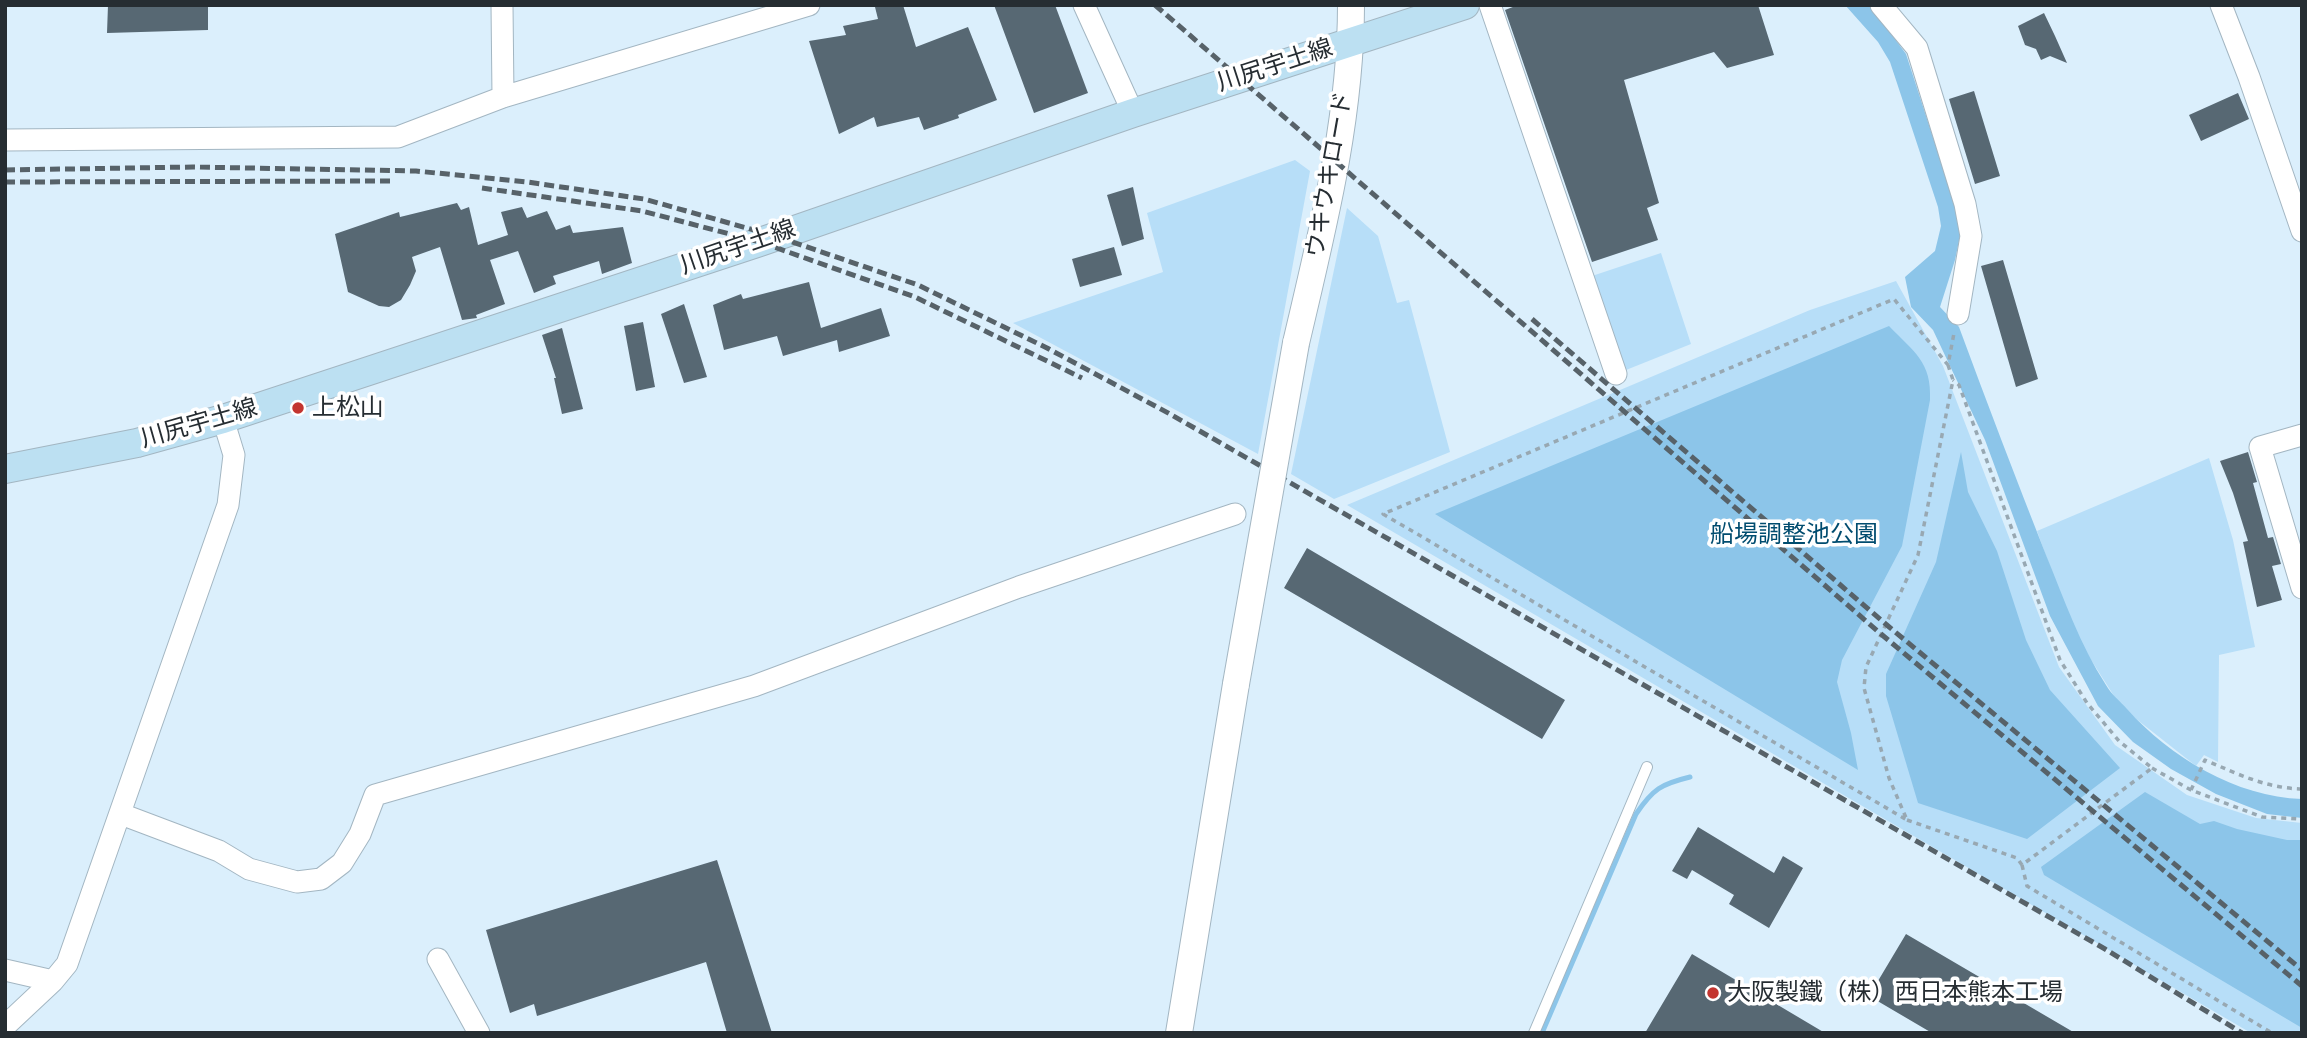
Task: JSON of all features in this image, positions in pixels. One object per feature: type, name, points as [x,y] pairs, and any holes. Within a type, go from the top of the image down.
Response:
[{"type":"main road","name":"川尻宇土線","points":[[5,470],[136,443],[223,419],[760,242],[1133,113],[1465,5]]},
{"type":"street","points":[[502,5],[503,97]]},
{"type":"street","points":[[5,140],[398,137],[503,97],[809,5]]},
{"type":"street","points":[[1084,5],[1133,113]]},
{"type":"street","name":"ウキウキロード","points":[[1179,1033],[1296,343],[1337,162],[1351,41],[1351,5]]},
{"type":"street","points":[[1490,5],[1616,374]]},
{"type":"street","points":[[1881,5],[1917,48],[1965,204],[1971,236],[1958,314]]},
{"type":"street","points":[[2221,5],[2302,231]]},
{"type":"street","points":[[5,1026],[53,981],[67,964],[121,814],[228,505],[234,454],[223,419]]},
{"type":"street","points":[[2302,435],[2260,447],[2302,588]]},
{"type":"street","points":[[121,814],[219,851],[249,869],[297,882],[321,879],[342,863],[360,834],[375,795],[754,686],[1032,582],[1235,514]]},
{"type":"street","points":[[438,959],[479,1033]]},
{"type":"street","points":[[5,970],[53,981]]},
{"type":"lane","points":[[1534,1033],[1647,767]]},
{"type":"path","points":[[1908,820],[1889,778],[1864,688],[1866,667],[1918,555],[1953,380],[1948,365],[1894,299],[1383,514],[1908,820],[2017,858],[2022,865],[2027,886],[2272,1033]]},
{"type":"path","points":[[1948,365],[1958,314]]},
{"type":"path","points":[[1953,380],[1959,385],[2060,660],[2087,703],[2119,741],[2152,768],[2191,790],[2262,817],[2302,819]]},
{"type":"path","points":[[2191,790],[2204,762],[2280,789],[2302,789]]},
{"type":"path","points":[[2022,865],[2152,768]]},
{"type":"green space","points":[[1295,160],[1310,171],[1258,454],[1013,323],[1163,272],[1147,213]]},
{"type":"green space","points":[[1347,208],[1378,236],[1397,303],[1409,300],[1450,452],[1334,499],[1291,474]]},
{"type":"green space","points":[[1661,253],[1691,344],[1621,372],[1589,277]]},
{"type":"green space","name":"船場調整池公園","points":[[1896,281],[1943,366],[2059,667],[2115,745],[2187,795],[2256,818],[2302,823],[2302,1033],[2251,1033],[1347,505],[1810,310]]},
{"type":"green space","points":[[2209,458],[2233,540],[2255,647],[2219,655],[2218,762],[2204,755],[2196,766],[2121,707],[2074,633],[2037,531]]},
{"type":"shaded area","points":[[1845,5],[1870,5],[1906,54],[1962,227],[1940,307],[1959,327],[2059,588],[2097,670],[2110,691],[2163,743],[2206,771],[2229,782],[2277,797],[2302,799],[2302,818],[2267,814],[2216,794],[2171,769],[2133,742],[2098,706],[2050,616],[1985,440],[1933,330],[1911,307],[1905,277],[1935,251],[1941,226],[1938,207],[1890,62],[1878,42]]},
{"type":"shaded area","points":[[1889,326],[1920,358],[1928,376],[1930,400],[1902,546],[1842,660],[1837,682],[1858,770],[1435,514]]},
{"type":"shaded area","points":[[1961,452],[1968,492],[1997,551],[2026,640],[2050,690],[2120,768],[2027,839],[1918,803],[1886,696],[1886,674],[1936,562]]},
{"type":"shaded area","points":[[2145,792],[2200,824],[2214,821],[2287,840],[2302,840],[2302,1028],[2044,875],[2041,867]]},
{"type":"building","points":[[108,5],[208,5],[208,30],[107,33]]},
{"type":"building","points":[[903,5],[916,47],[968,27],[997,100],[958,115],[959,118],[924,130],[919,117],[877,127],[874,117],[839,134],[809,41],[846,35],[843,26],[878,19],[875,7]]},
{"type":"building","points":[[994,5],[1055,5],[1088,93],[1034,113]]},
{"type":"building","points":[[1518,5],[1758,5],[1774,55],[1727,68],[1714,52],[1624,80],[1659,203],[1647,208],[1658,240],[1592,262],[1505,10]]},
{"type":"building","points":[[2044,13],[2067,63],[2050,56],[2041,60],[2036,49],[2025,45],[2018,26]]},
{"type":"building","points":[[1974,91],[2000,176],[1975,184],[1949,99]]},
{"type":"building","points":[[2238,93],[2249,119],[2201,141],[2189,115]]},
{"type":"building","points":[[1133,187],[1144,239],[1122,246],[1107,195]]},
{"type":"building","points":[[457,203],[461,210],[469,207],[478,245],[508,235],[501,212],[522,207],[527,218],[547,211],[556,230],[570,225],[573,233],[623,227],[632,263],[602,274],[599,261],[553,276],[556,284],[534,293],[518,251],[490,260],[505,304],[476,315],[477,318],[462,320],[440,247],[412,257],[416,271],[410,285],[401,300],[389,307],[379,306],[348,292],[335,234],[399,212],[400,217]]},
{"type":"building","points":[[1114,247],[1122,275],[1080,287],[1072,259]]},
{"type":"building","points":[[2003,260],[2038,379],[2016,387],[1981,266]]},
{"type":"building","points":[[809,282],[821,328],[881,308],[890,336],[839,352],[837,340],[783,356],[777,336],[724,350],[713,305],[741,294],[743,299]]},
{"type":"building","points":[[684,304],[707,377],[684,383],[661,314]]},
{"type":"building","points":[[643,322],[655,387],[636,391],[624,326]]},
{"type":"building","points":[[562,328],[583,409],[562,414],[556,378],[542,335]]},
{"type":"building","points":[[2248,452],[2257,482],[2253,483],[2268,538],[2273,537],[2281,564],[2272,566],[2282,600],[2257,607],[2243,542],[2248,541],[2220,461]]},
{"type":"building","points":[[1307,548],[1565,700],[1542,739],[1284,588]]},
{"type":"building","points":[[1698,827],[1774,873],[1783,856],[1803,868],[1769,928],[1729,904],[1734,895],[1692,870],[1687,879],[1672,871]]},
{"type":"building","points":[[717,860],[772,1033],[727,1033],[706,962],[537,1016],[534,1004],[510,1013],[486,930]]},
{"type":"building","points":[[1906,934],[2075,1033],[1932,1033],[1869,996]]},
{"type":"building","name":"大阪製鐵（株）西日本熊本工場","points":[[1692,954],[1825,1033],[1645,1033]]},
{"type":"waterway","points":[[1542,1033],[1636,814],[1658,789],[1690,777]]},
{"type":"railway","points":[[1155,5],[1881,634],[2302,986]]},
{"type":"railway","points":[[5,170],[193,167],[416,171],[527,182],[644,199],[775,236],[918,285],[1047,348],[1170,414],[2105,949],[2242,1033]]},
{"type":"railway","points":[[5,182],[395,181]]},
{"type":"railway","points":[[482,188],[642,211],[760,242],[915,297],[1082,378]]},
{"type":"railway","points":[[1532,319],[1888,626],[2302,970]]},
{"type":"place","name":"上松山","points":[[298,408]]},
{"type":"place","name":"大阪製鐵（株）西日本熊本工場","points":[[1713,993]]}]
